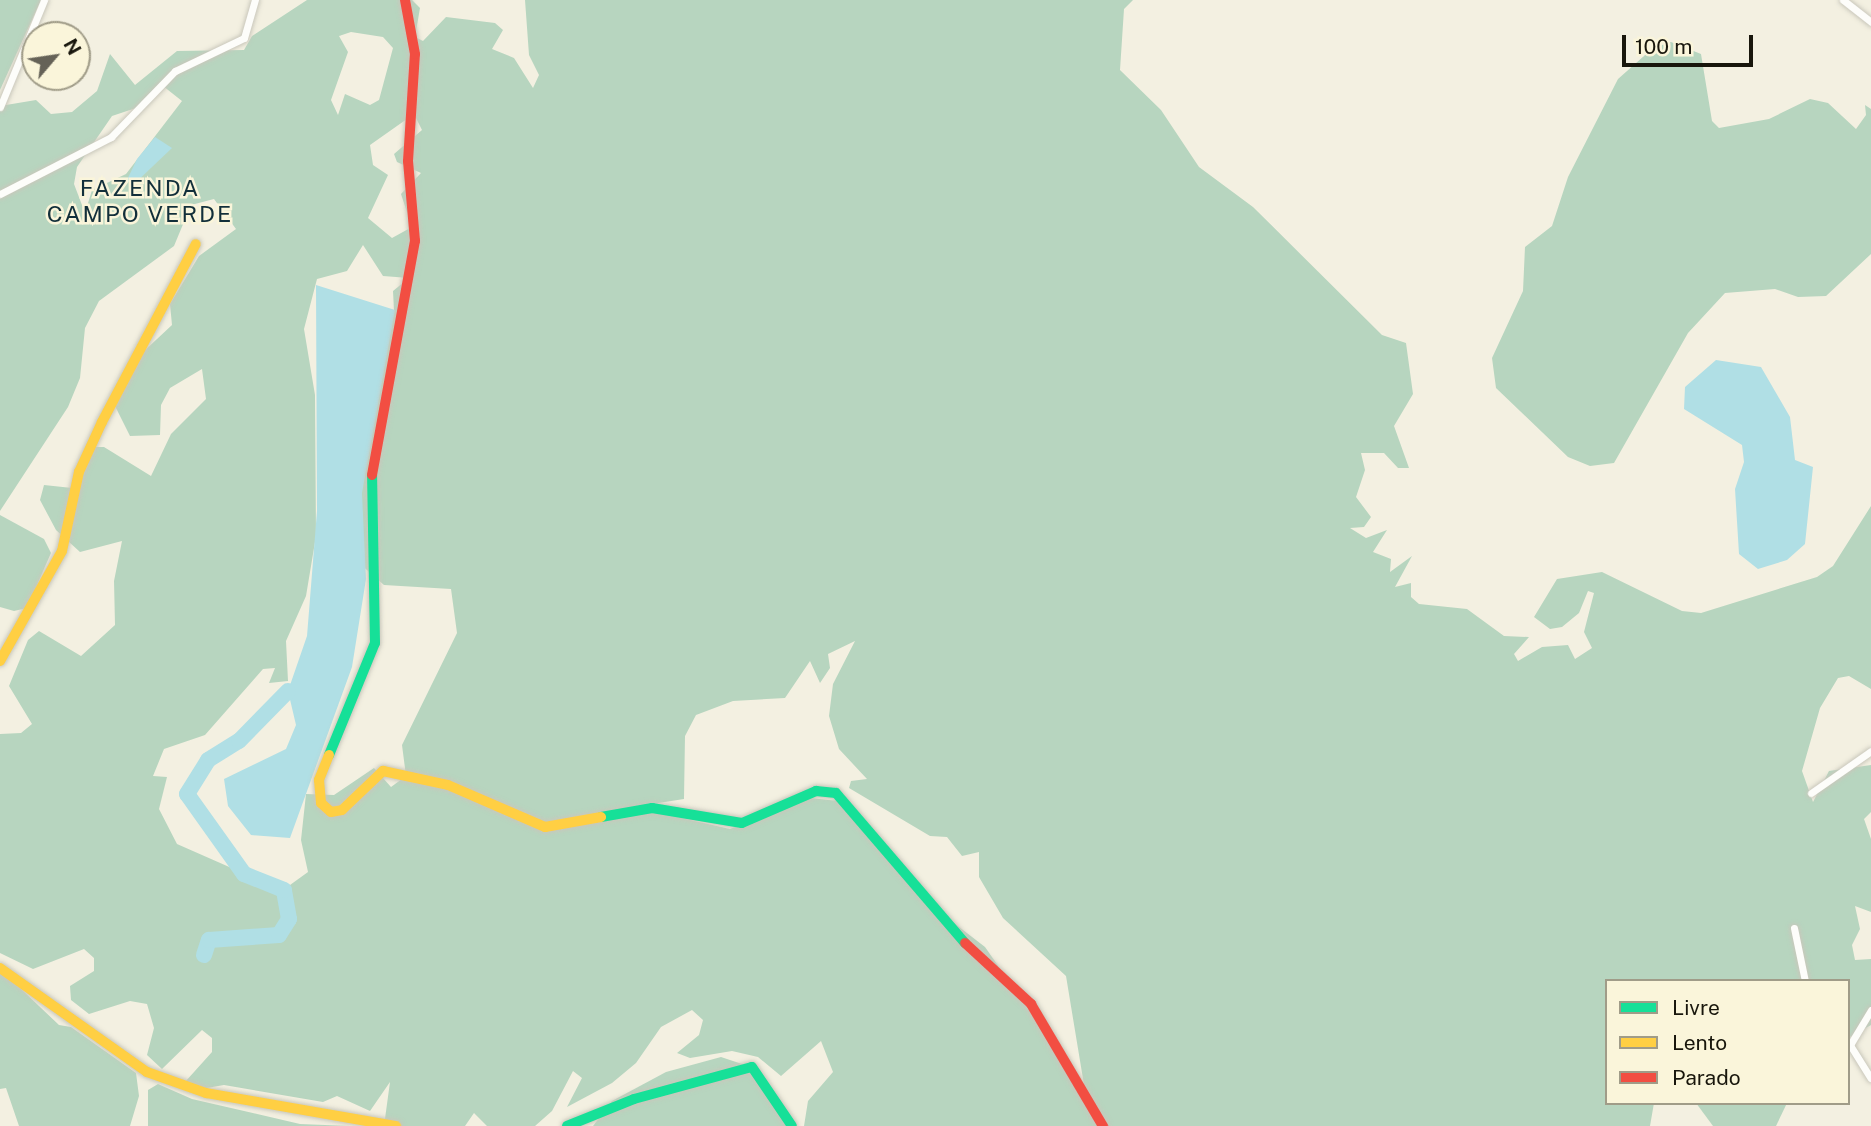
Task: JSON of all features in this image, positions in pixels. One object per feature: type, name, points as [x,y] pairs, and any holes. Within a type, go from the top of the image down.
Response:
[{"type":"street","points":[[0,107],[44,0]]},
{"type":"street","points":[[0,194],[111,137],[175,71],[244,38],[255,0]]},
{"type":"street","points":[[405,0],[415,54],[408,160],[415,241],[369,489],[375,643],[319,780],[321,803],[331,812],[342,810],[369,778],[383,771],[448,785],[525,821],[562,827],[652,808],[742,823],[816,791],[836,793],[866,821],[941,921],[1031,1004],[1103,1126]]},
{"type":"street","points":[[1843,0],[1871,22]]},
{"type":"street","points":[[0,662],[62,551],[79,472],[196,244]]},
{"type":"street","points":[[1811,793],[1871,751]]},
{"type":"street","points":[[1794,928],[1805,979]]},
{"type":"street","points":[[0,968],[147,1072],[206,1093],[396,1126]]},
{"type":"street","points":[[1856,1060],[1850,1045],[1871,1010]]},
{"type":"street","points":[[1850,1054],[1871,1078]]},
{"type":"street","points":[[566,1126],[634,1099],[752,1067],[792,1126]]},
{"type":"green space","points":[[0,0],[41,0],[31,21],[21,21],[21,44],[0,90]]},
{"type":"green space","points":[[307,0],[412,0],[420,8],[415,37],[423,41],[446,17],[495,23],[503,30],[492,49],[514,58],[533,88],[539,75],[529,55],[525,0],[1133,0],[1124,9],[1120,70],[1161,110],[1199,167],[1253,207],[1382,335],[1406,343],[1413,394],[1394,426],[1409,468],[1398,468],[1384,453],[1361,453],[1365,470],[1356,497],[1371,517],[1364,527],[1350,528],[1366,538],[1387,530],[1373,552],[1391,559],[1390,572],[1412,556],[1395,587],[1411,583],[1411,597],[1419,604],[1467,609],[1504,636],[1529,637],[1514,654],[1518,661],[1542,647],[1568,645],[1575,659],[1592,648],[1584,632],[1594,593],[1588,591],[1579,613],[1562,627],[1550,629],[1534,617],[1557,579],[1602,572],[1682,611],[1701,613],[1817,577],[1833,566],[1871,506],[1871,689],[1849,676],[1838,678],[1820,708],[1802,771],[1813,802],[1829,771],[1871,765],[1871,812],[1864,819],[1871,839],[1871,912],[1855,906],[1860,929],[1852,945],[1855,960],[1871,959],[1871,1025],[1850,1037],[1850,979],[1605,979],[1605,1105],[1654,1105],[1650,1126],[804,1126],[808,1101],[833,1072],[821,1041],[781,1076],[758,1057],[732,1051],[690,1058],[677,1053],[699,1035],[703,1020],[692,1010],[661,1027],[636,1063],[612,1083],[567,1107],[582,1078],[573,1071],[552,1111],[535,1126],[487,1126],[474,1113],[465,1126],[384,1126],[390,1082],[370,1111],[337,1096],[323,1102],[224,1085],[201,1089],[185,1082],[212,1052],[212,1038],[202,1030],[162,1069],[147,1055],[154,1028],[147,1004],[130,1001],[89,1014],[71,1000],[70,986],[94,971],[94,958],[84,949],[33,969],[0,953],[0,734],[21,733],[32,724],[9,686],[28,640],[39,631],[81,656],[115,625],[114,581],[122,541],[80,552],[56,530],[40,500],[44,485],[72,488],[89,447],[104,447],[151,476],[171,434],[206,399],[202,369],[170,388],[161,405],[160,435],[130,436],[116,408],[116,393],[142,353],[172,325],[170,304],[199,256],[236,229],[214,199],[191,205],[174,246],[99,301],[85,328],[80,378],[68,407],[0,511],[0,106],[36,100],[51,114],[72,112],[97,91],[110,54],[135,85],[177,51],[244,50],[252,36]],"holes":[[[351,32],[383,37],[393,48],[379,100],[370,105],[345,94],[338,115],[331,100],[348,52],[339,36]],[[163,86],[182,101],[126,174],[92,190],[85,213],[74,184],[77,167],[112,116],[139,107]],[[414,114],[422,130],[394,154],[397,162],[421,173],[401,194],[412,227],[392,238],[368,218],[388,175],[373,165],[370,145]],[[363,245],[383,276],[409,278],[393,291],[394,310],[380,316],[351,556],[384,585],[451,589],[457,633],[402,745],[406,776],[391,787],[374,768],[334,795],[306,794],[301,840],[308,872],[290,885],[275,887],[177,844],[159,809],[167,777],[153,776],[164,749],[205,735],[263,669],[275,668],[269,683],[288,681],[286,641],[306,596],[316,536],[315,395],[304,329],[317,279],[347,271]],[[855,641],[833,684],[829,716],[839,749],[867,779],[851,781],[849,788],[930,836],[947,837],[962,856],[979,852],[979,877],[1003,918],[1066,976],[1085,1091],[985,947],[937,910],[848,802],[810,798],[730,829],[633,807],[684,799],[685,736],[696,715],[733,701],[785,698],[810,661],[820,683],[830,668],[828,654]]]},
{"type":"green space","points":[[1671,42],[1701,54],[1712,121],[1719,128],[1769,119],[1810,99],[1828,103],[1856,129],[1866,115],[1865,105],[1871,109],[1871,254],[1826,296],[1798,297],[1775,289],[1725,293],[1688,333],[1614,463],[1590,466],[1568,457],[1496,388],[1492,358],[1523,291],[1525,247],[1552,226],[1568,177],[1618,79],[1653,48]]},
{"type":"green space","points":[[0,515],[44,539],[51,553],[27,608],[14,611],[0,607]]},
{"type":"green space","points":[[0,969],[59,1025],[71,1027],[136,1073],[139,1096],[130,1126],[19,1126],[6,1088],[0,1089]]},
{"type":"green space","points":[[721,1057],[760,1070],[790,1126],[593,1126],[612,1101],[666,1072]]},
{"type":"green space","points":[[158,1084],[192,1099],[300,1124],[350,1126],[148,1126],[148,1090]]},
{"type":"green space","points":[[1697,1105],[1786,1105],[1776,1126],[1713,1126]]},
{"type":"water","points":[[155,137],[172,148],[132,186],[127,180],[137,159]]},
{"type":"water","points":[[316,285],[395,310],[362,493],[366,579],[352,667],[290,838],[251,835],[228,806],[224,779],[286,749],[296,725],[288,691],[307,636],[317,511]]},
{"type":"water","points":[[1716,360],[1761,367],[1790,417],[1795,460],[1813,467],[1805,544],[1787,560],[1758,569],[1739,554],[1735,489],[1744,462],[1742,445],[1684,409],[1685,387]]},
{"type":"waterway","points":[[204,955],[209,940],[279,935],[289,919],[284,890],[244,874],[187,794],[208,760],[239,741],[288,691]]},
{"type":"traffic: fast","points":[[329,755],[375,643],[372,475]]},
{"type":"traffic: fast","points":[[601,817],[652,808],[742,823],[816,791],[836,793],[965,943]]},
{"type":"traffic: fast","points":[[567,1126],[634,1099],[752,1067],[792,1126]]},
{"type":"traffic: slow","points":[[0,661],[62,551],[79,472],[102,422],[196,244]]},
{"type":"traffic: slow","points":[[329,755],[319,780],[321,803],[331,812],[342,810],[383,771],[448,785],[545,827],[601,817]]},
{"type":"traffic: slow","points":[[0,968],[147,1072],[206,1093],[396,1126]]},
{"type":"traffic: jam","points":[[372,475],[415,241],[408,161],[415,54],[405,0]]},
{"type":"traffic: jam","points":[[965,943],[1031,1004],[1103,1126]]},
{"type":"district","name":"FAZENDA CAMPO VERDE","points":[[140,201]]}]
